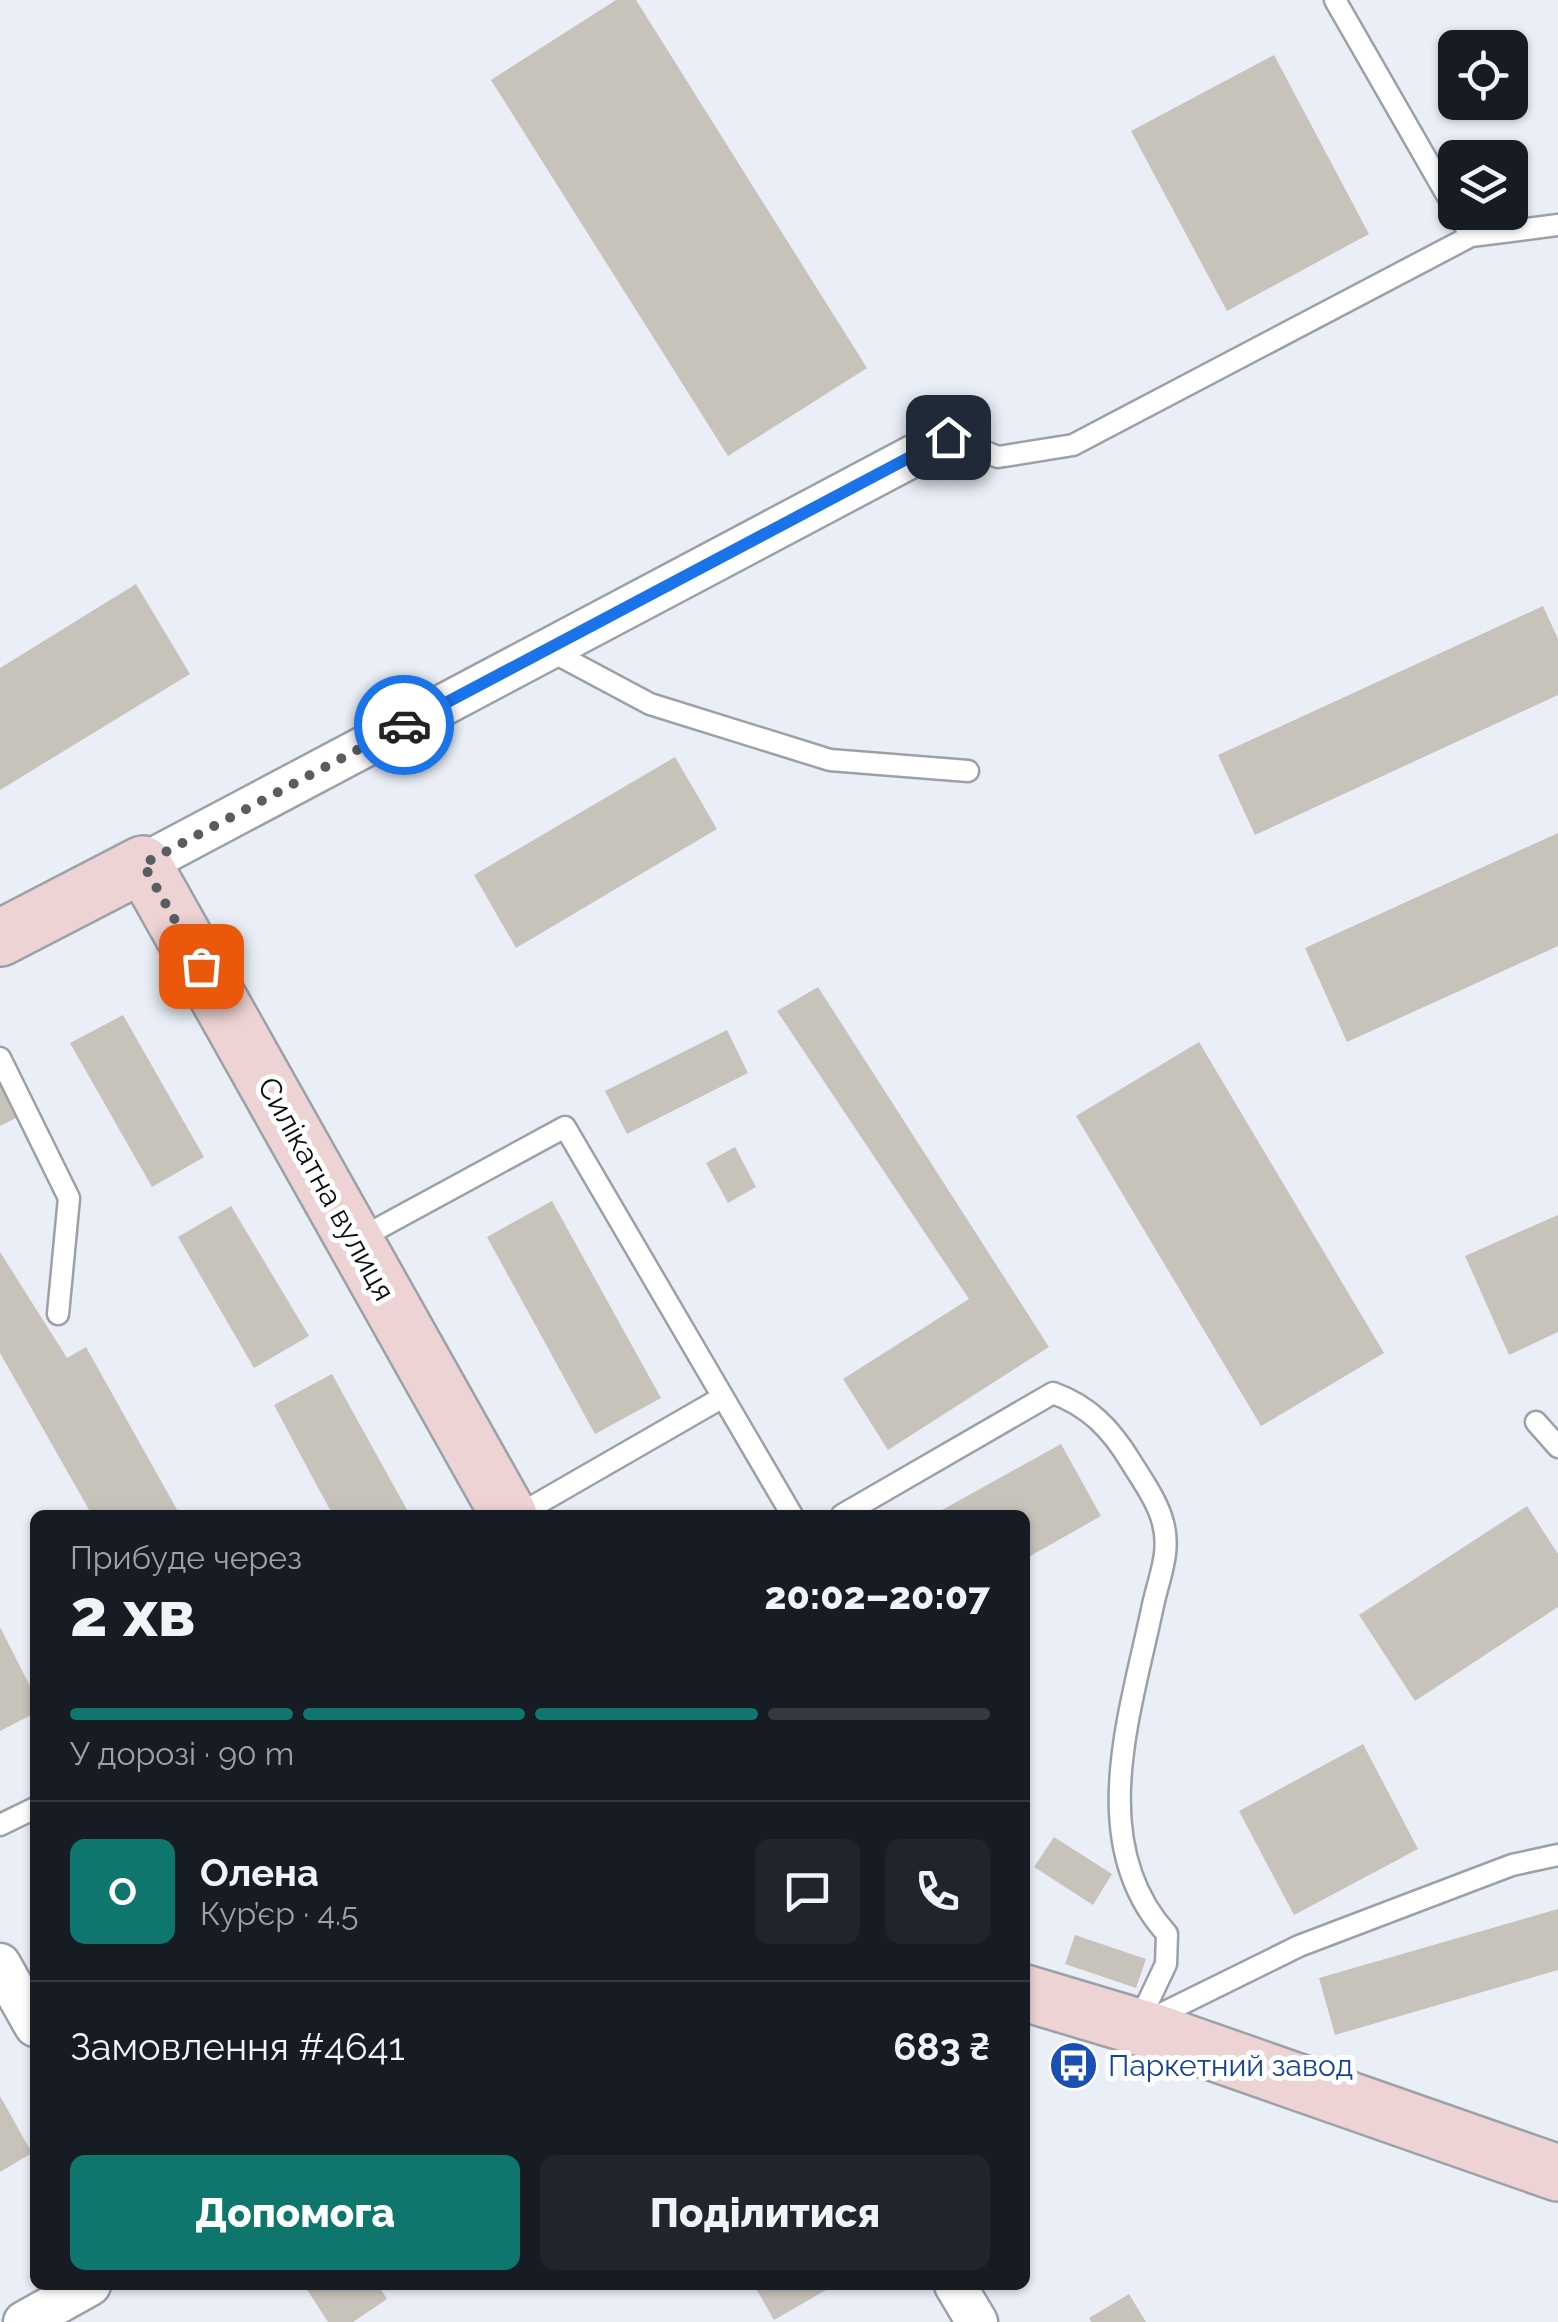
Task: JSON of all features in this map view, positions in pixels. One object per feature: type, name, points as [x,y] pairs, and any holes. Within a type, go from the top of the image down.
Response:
[{"type":"street","points":[[0,938],[948,437]]},
{"type":"street","name":"Силікатна вулиця","points":[[143,864],[506,1510]]},
{"type":"street","points":[[0,1964],[30,2017]]},
{"type":"street","points":[[1030,1994],[1136,2026],[1558,2173]]},
{"type":"street","points":[[958,2290],[977,2322]]},
{"type":"street","points":[[24,2322],[82,2301]]},
{"type":"lane","points":[[1335,0],[1438,179]]},
{"type":"lane","points":[[948,437],[998,457],[1072,445],[1470,236],[1558,226]]},
{"type":"lane","points":[[1467,230],[1470,236]]},
{"type":"lane","points":[[547,650],[650,704],[830,760],[968,771]]},
{"type":"lane","points":[[0,1058],[69,1198],[58,1314]]},
{"type":"lane","points":[[355,1240],[566,1127],[789,1510]]},
{"type":"lane","points":[[851,1510],[1053,1394],[1076,1402],[1102,1420],[1147,1488],[1164,1522],[1166,1558],[1122,1762],[1118,1818],[1124,1859],[1148,1912],[1167,1934],[1166,1964],[1136,2026]]},
{"type":"lane","points":[[527,1510],[723,1398]]},
{"type":"lane","points":[[1536,1422],[1558,1447]]},
{"type":"lane","points":[[0,1825],[30,1810]]},
{"type":"lane","points":[[1136,2026],[1300,1946],[1512,1865],[1558,1855]]},
{"type":"building","points":[[616,0],[636,0],[867,368],[728,456],[491,80]]},
{"type":"building","points":[[1274,55],[1369,234],[1227,311],[1131,131]]},
{"type":"building","points":[[136,584],[190,674],[0,790],[0,668]]},
{"type":"building","points":[[1543,606],[1558,639],[1558,695],[1255,835],[1218,755]]},
{"type":"building","points":[[675,757],[717,829],[516,948],[474,875]]},
{"type":"building","points":[[1558,833],[1558,946],[1347,1042],[1305,948]]},
{"type":"building","points":[[818,987],[1049,1347],[888,1450],[843,1379],[969,1299],[777,1011]]},
{"type":"building","points":[[123,1015],[204,1157],[152,1187],[70,1043]]},
{"type":"building","points":[[727,1030],[748,1073],[627,1134],[605,1091]]},
{"type":"building","points":[[1199,1042],[1384,1353],[1261,1426],[1076,1116]]},
{"type":"building","points":[[0,1077],[20,1116],[0,1126]]},
{"type":"building","points":[[735,1147],[756,1187],[728,1203],[706,1163]]},
{"type":"building","points":[[552,1201],[661,1398],[595,1434],[487,1237]]},
{"type":"building","points":[[231,1206],[309,1336],[254,1368],[178,1237]]},
{"type":"building","points":[[1558,1215],[1558,1332],[1509,1355],[1465,1256]]},
{"type":"building","points":[[0,1252],[67,1358],[86,1347],[177,1510],[89,1510],[0,1353]]},
{"type":"building","points":[[332,1374],[407,1510],[330,1510],[274,1405]]},
{"type":"building","points":[[1061,1444],[1101,1516],[1030,1556],[1030,1510],[942,1510]]},
{"type":"building","points":[[1527,1506],[1558,1554],[1558,1607],[1415,1701],[1359,1615]]},
{"type":"building","points":[[0,1627],[30,1686],[30,1716],[0,1731]]},
{"type":"building","points":[[1363,1744],[1418,1849],[1294,1915],[1239,1811]]},
{"type":"building","points":[[1054,1837],[1112,1874],[1093,1905],[1034,1867]]},
{"type":"building","points":[[1558,1909],[1558,1970],[1335,2035],[1319,1978]]},
{"type":"building","points":[[1075,1935],[1146,1959],[1136,1988],[1065,1964]]},
{"type":"building","points":[[1064,2050],[1090,2060],[1082,2079],[1057,2068]]},
{"type":"building","points":[[0,2096],[30,2154],[0,2172]]},
{"type":"building","points":[[307,2290],[381,2290],[387,2299],[353,2322],[328,2322]]},
{"type":"building","points":[[757,2290],[826,2290],[774,2320]]},
{"type":"building","points":[[1129,2294],[1146,2322],[1091,2322],[1089,2318]]},
{"type":"way so far","points":[[201,966],[143,864],[404,725]]},
{"type":"place","name":"Паркетний завод","points":[[1073,2066]]},
{"type":"route","points":[[404,725],[948,437]]}]
